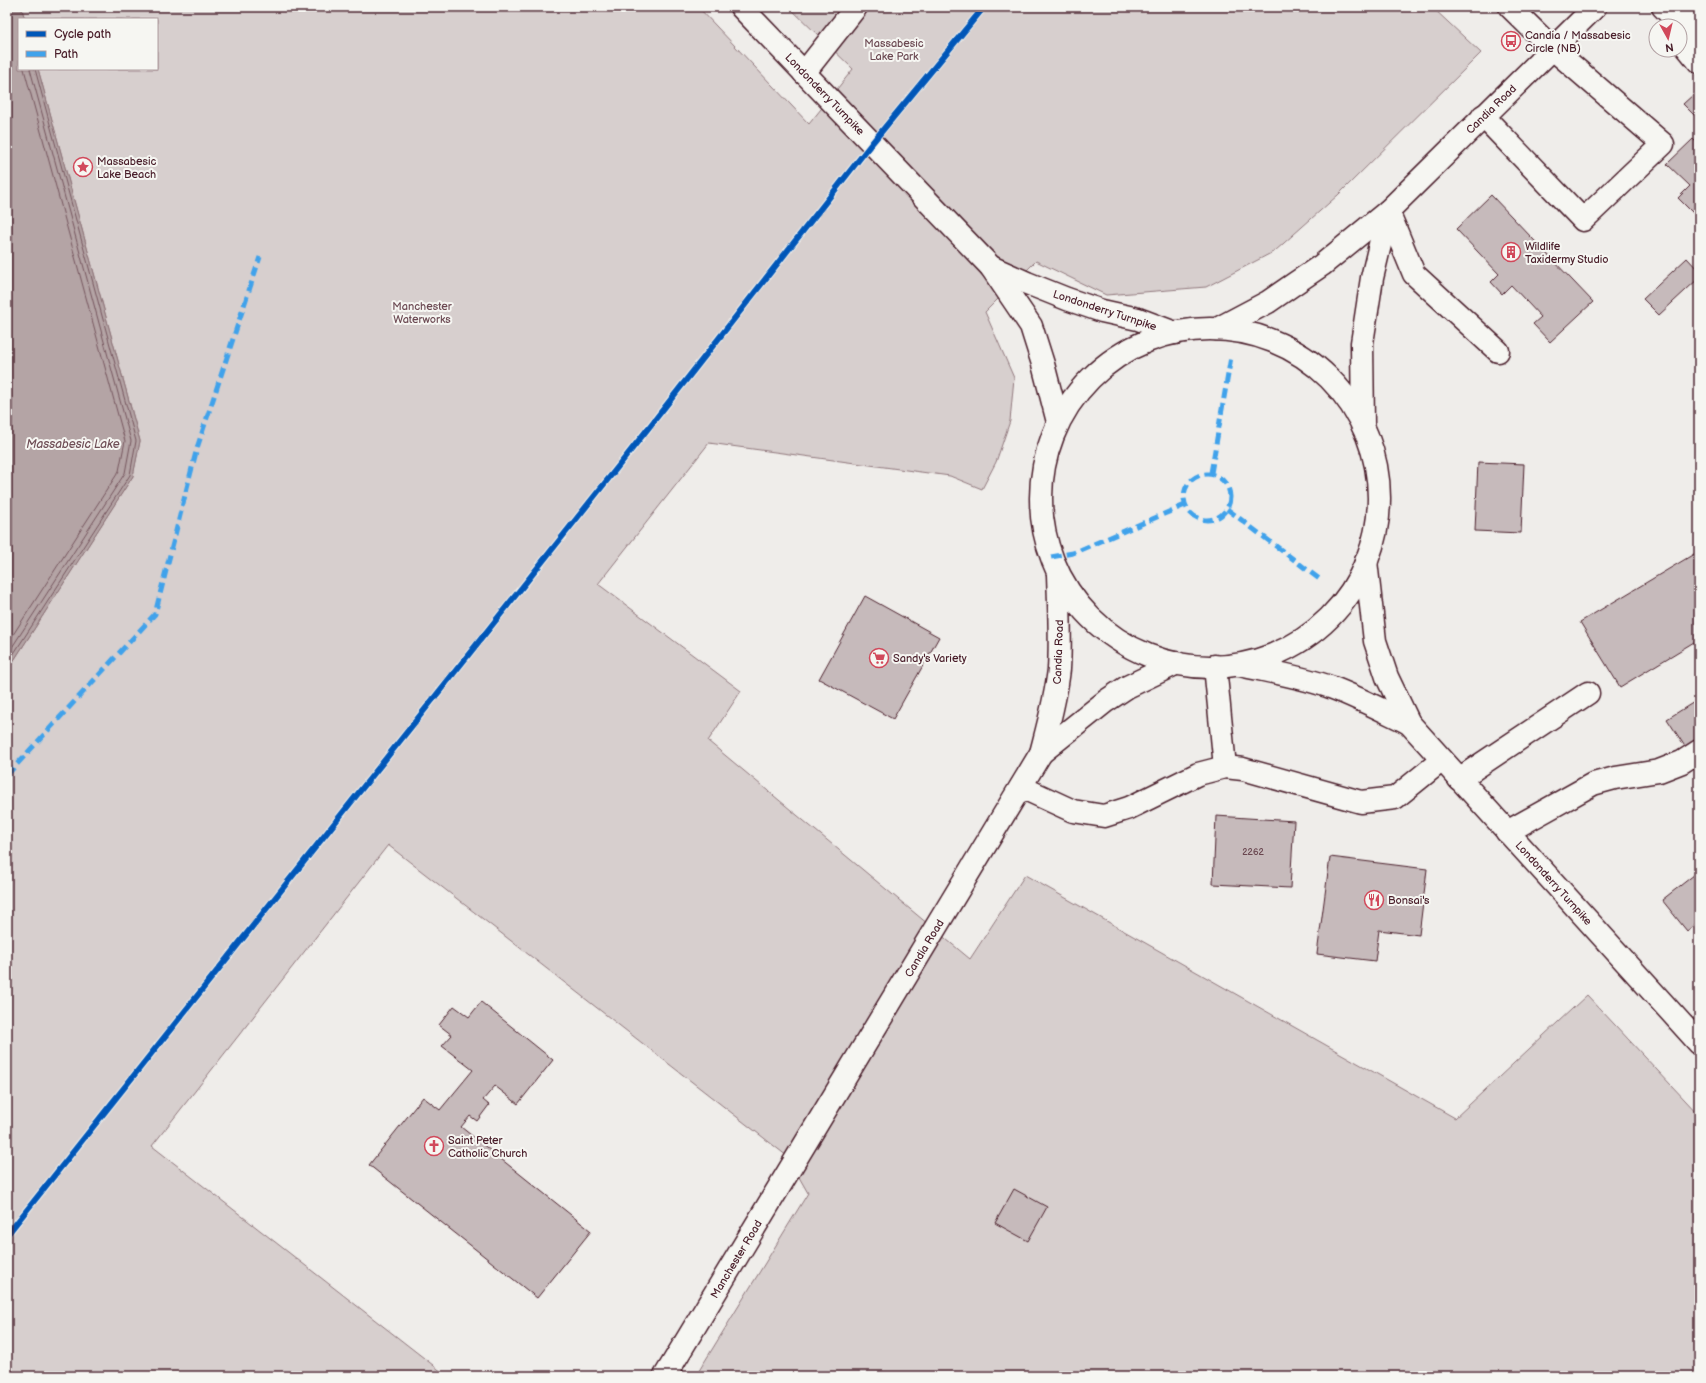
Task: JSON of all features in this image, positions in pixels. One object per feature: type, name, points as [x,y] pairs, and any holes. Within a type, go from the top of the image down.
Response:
[{"type":"main road","name":"Londonderry Turnpike","points":[[741,7],[991,267],[1031,326],[1043,364],[1058,422]]},
{"type":"main road","points":[[804,72],[856,7]]},
{"type":"main road","points":[[1483,116],[1583,220],[1664,144],[1553,48],[1510,7]]},
{"type":"main road","name":"Candia Road","points":[[1217,329],[1268,302],[1300,281],[1349,244],[1388,211],[1594,7]]},
{"type":"main road","points":[[1688,22],[1699,33]]},
{"type":"main road","points":[[1688,47],[1697,54]]},
{"type":"main road","points":[[1388,211],[1414,274],[1498,351]]},
{"type":"main road","points":[[1363,427],[1362,343],[1372,278],[1388,211]]},
{"type":"main road","name":"Londonderry Turnpike","points":[[991,267],[1067,299],[1102,311],[1138,319],[1175,333]]},
{"type":"main road","points":[[1217,329],[1236,331],[1271,340],[1304,358],[1332,381],[1354,410],[1370,445],[1378,483],[1377,523],[1373,542],[1357,580],[1331,615],[1314,630],[1277,652],[1256,660],[1225,665],[1196,666],[1177,663],[1140,651],[1107,632],[1079,605],[1058,573],[1046,541],[1042,524],[1041,489],[1046,455],[1058,422],[1079,390],[1106,364],[1139,344],[1189,330],[1217,329]]},
{"type":"main road","name":"Londonderry Turnpike","points":[[1366,561],[1375,641],[1387,677],[1409,723],[1699,1043]]},
{"type":"main road","name":"Candia Road","points":[[807,1142],[1041,753],[1055,699],[1059,670],[1060,644],[1058,573]]},
{"type":"main road","name":"Candia Road","points":[[1041,753],[1106,701],[1127,688],[1177,663]]},
{"type":"main road","name":"Londonderry Turnpike","points":[[1225,665],[1300,678],[1332,688],[1357,698],[1409,723]]},
{"type":"main road","points":[[1225,665],[1225,767]]},
{"type":"main road","points":[[1460,779],[1588,693]]},
{"type":"main road","points":[[1507,832],[1593,784],[1615,778],[1659,771],[1682,762],[1699,751]]},
{"type":"main road","points":[[1021,787],[1073,811],[1104,816],[1129,808],[1198,774],[1225,767],[1243,768],[1361,802],[1395,798],[1442,760]]},
{"type":"main road","name":"Manchester Road","points":[[665,1376],[807,1142]]},
{"type":"green space","name":"Manchester Waterworks","points":[[21,7],[698,7],[809,124],[853,69],[789,7],[1432,7],[1481,53],[1338,195],[1275,251],[1206,287],[1106,295],[1036,261],[985,312],[1014,378],[1010,421],[996,462],[982,489],[950,476],[709,443],[598,584],[741,691],[708,741],[970,959],[1025,875],[1455,1118],[1587,995],[1699,1115],[1699,1376],[700,1376],[697,1374],[808,1193],[787,1156],[388,845],[152,1146],[447,1376],[7,1376],[7,671],[133,476],[140,441],[38,70],[158,70],[158,18],[25,18]]},
{"type":"water","name":"Massabesic Lake","points":[[7,7],[21,7],[25,18],[18,18],[18,70],[38,70],[140,441],[133,476],[7,671]]},
{"type":"building","points":[[1694,94],[1699,99],[1699,120],[1683,104]]},
{"type":"building","points":[[1693,139],[1699,145],[1699,219],[1678,198],[1690,186],[1667,164]]},
{"type":"building","name":"Wildlife Taxidermy Studio","points":[[1491,195],[1593,302],[1550,342],[1533,324],[1541,317],[1511,285],[1502,294],[1491,282],[1499,274],[1456,229]]},
{"type":"building","points":[[1699,224],[1699,234],[1694,229]]},
{"type":"building","points":[[1687,258],[1699,271],[1699,278],[1659,315],[1643,299]]},
{"type":"building","points":[[1478,462],[1524,464],[1521,533],[1475,531]]},
{"type":"building","points":[[1699,551],[1699,639],[1620,687],[1580,622]]},
{"type":"building","name":"Sandy's Variety","points":[[865,596],[939,637],[893,719],[819,679]]},
{"type":"building","points":[[1699,699],[1699,739],[1686,748],[1667,719]]},
{"type":"building","points":[[1216,816],[1294,821],[1290,888],[1213,884]]},
{"type":"building","name":"Bonsai's","points":[[1330,857],[1427,869],[1419,935],[1379,930],[1375,961],[1317,954]]},
{"type":"building","points":[[1699,871],[1699,921],[1687,931],[1662,900]]},
{"type":"building","name":"Saint Peter Catholic Church","points":[[481,1002],[553,1060],[518,1104],[495,1086],[483,1100],[489,1105],[477,1121],[470,1116],[461,1127],[591,1231],[537,1298],[369,1165],[423,1097],[440,1110],[473,1070],[442,1046],[452,1035],[439,1025],[454,1006],[469,1017]]},
{"type":"building","points":[[1014,1189],[1047,1207],[1028,1241],[995,1223]]},
{"type":"marked path","points":[[7,775],[155,614],[197,448],[260,257]]},
{"type":"marked path","points":[[1211,473],[1231,357]]},
{"type":"marked path","points":[[1202,474],[1212,474],[1220,478],[1226,484],[1230,492],[1230,497],[1230,502],[1226,510],[1220,516],[1212,520],[1202,520],[1194,516],[1188,510],[1184,502],[1184,492],[1188,484],[1194,478],[1202,474]]},
{"type":"marked path","points":[[1051,557],[1073,553],[1185,505]]},
{"type":"marked path","points":[[1227,509],[1322,581]]},
{"type":"cycle path","points":[[7,1235],[628,454],[872,143],[984,7]]},
{"type":"place","name":"Candia / Massabesic Circle (NB)","points":[[1511,41]]},
{"type":"place","name":"Massabesic Lake Beach","points":[[83,167]]},
{"type":"place","name":"Wildlife Taxidermy Studio","points":[[1511,252]]},
{"type":"place","name":"Sandy's Variety","points":[[879,658]]},
{"type":"place","name":"Bonsai's","points":[[1374,900]]},
{"type":"place","name":"Saint Peter Catholic Church","points":[[434,1146]]},
{"type":"park label","name":"Massabesic Lake Park","points":[[894,49]]}]
